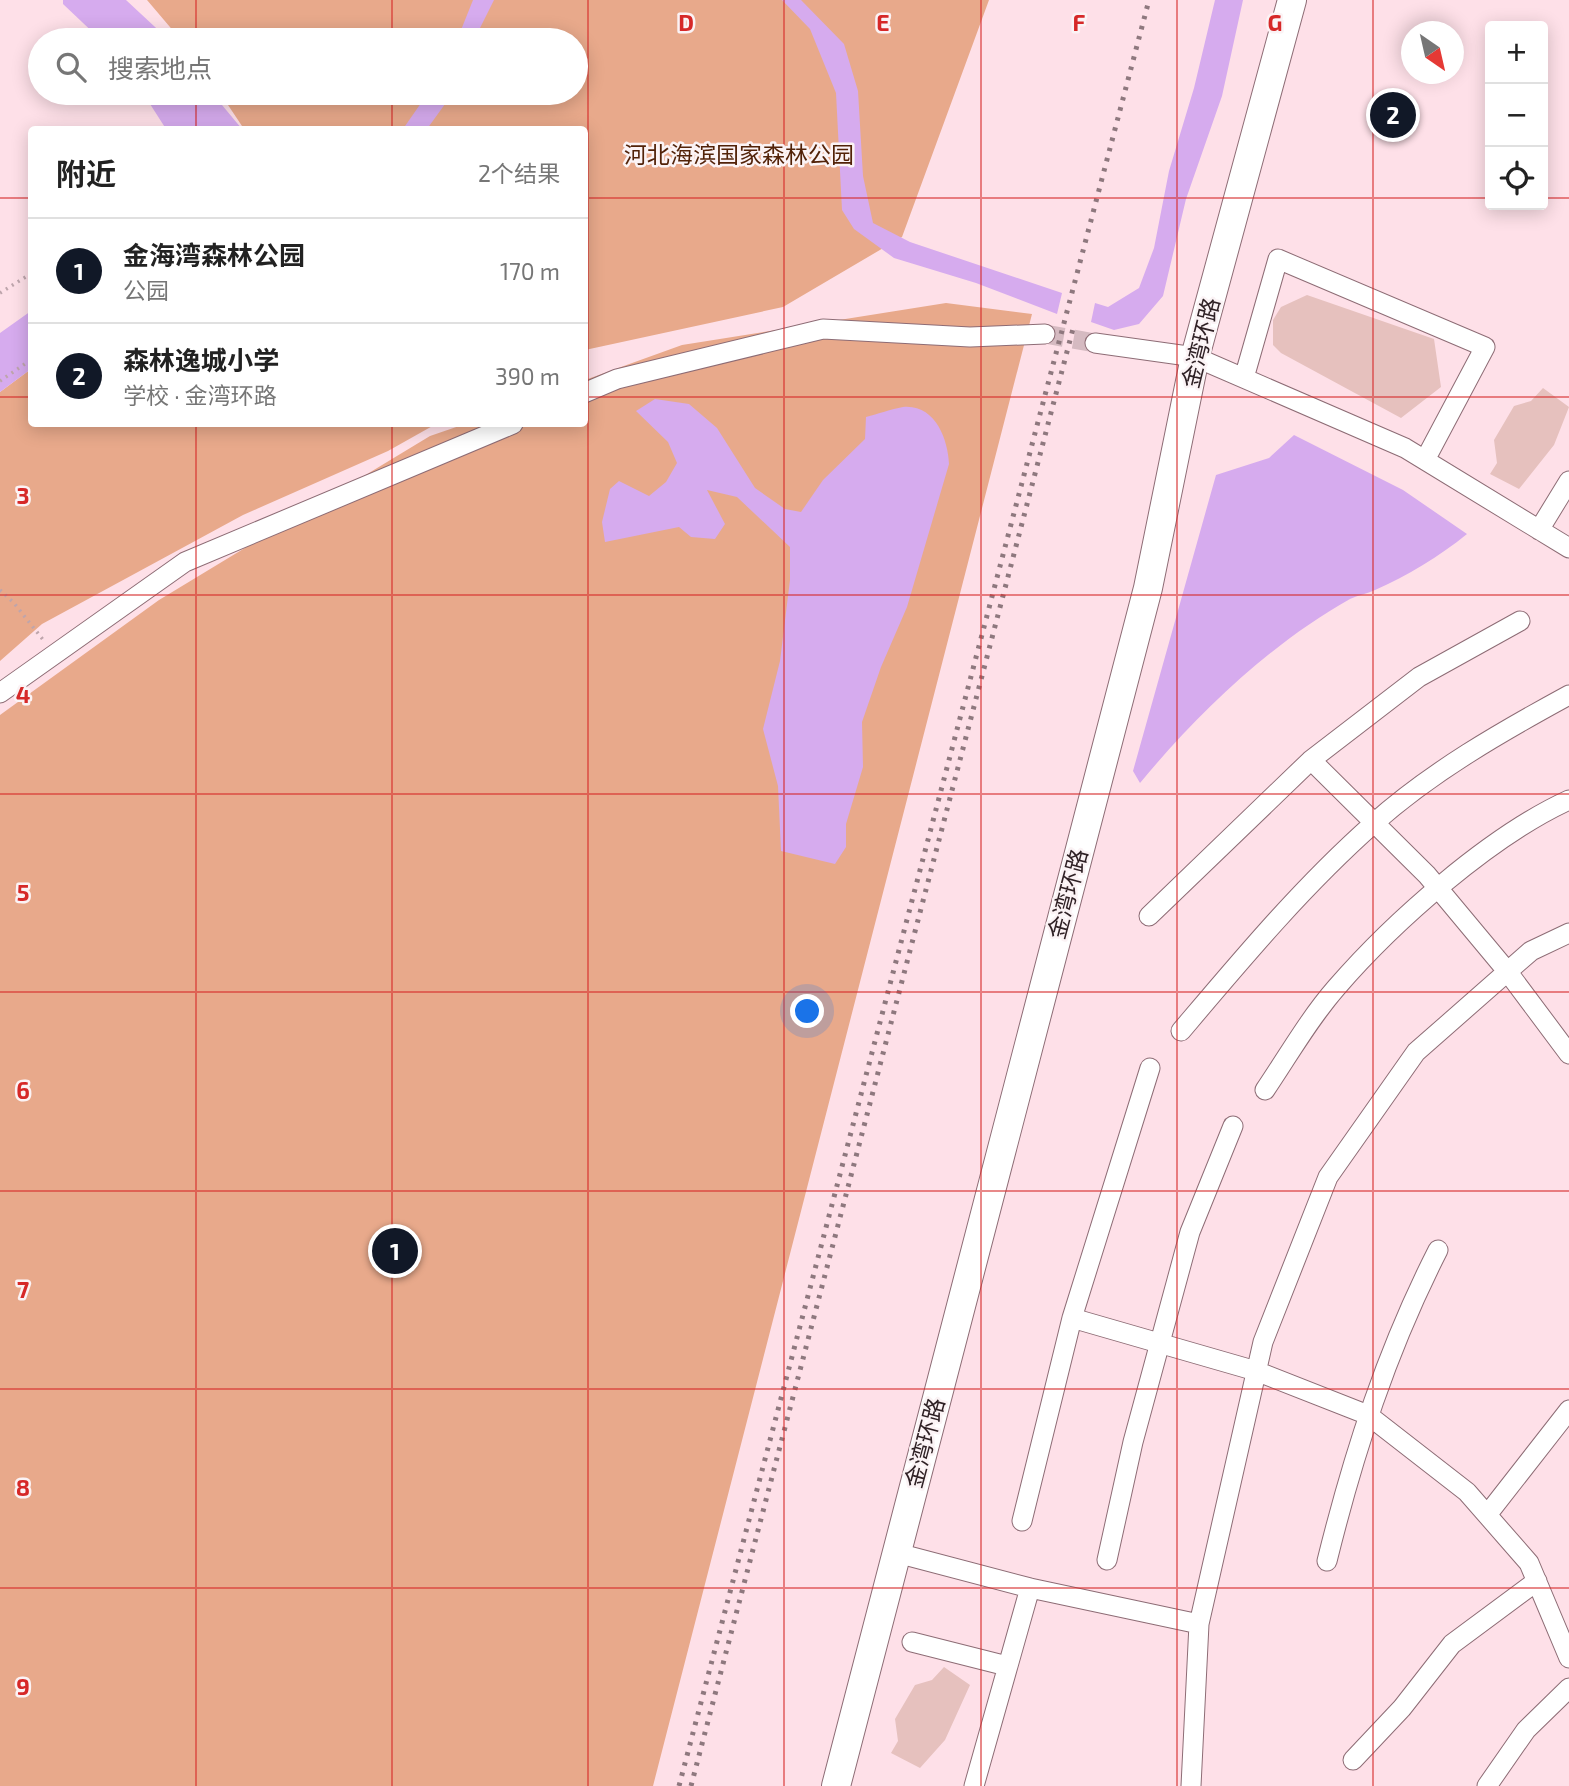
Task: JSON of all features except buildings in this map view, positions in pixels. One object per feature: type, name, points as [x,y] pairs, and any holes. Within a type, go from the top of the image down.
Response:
[{"type":"main road","name":"金湾环路","points":[[836,1786],[1148,588],[1195,357],[1292,0]]},
{"type":"street","points":[[1244,378],[1278,259],[1485,347],[1424,460]]},
{"type":"street","points":[[588,391],[617,380],[823,328],[970,338],[1045,334]]},
{"type":"street","points":[[1095,343],[1195,357],[1244,378],[1405,449],[1569,548]]},
{"type":"street","points":[[0,693],[185,562],[506,427]]},
{"type":"street","points":[[1539,530],[1569,481]]},
{"type":"street","points":[[1149,916],[1311,760],[1419,677],[1520,621]]},
{"type":"street","points":[[1181,1031],[1270,925],[1374,822],[1481,743],[1569,695]]},
{"type":"street","points":[[1311,760],[1437,887],[1507,971],[1569,1054]]},
{"type":"street","points":[[1265,1090],[1335,989],[1437,887],[1547,810],[1569,800]]},
{"type":"street","points":[[1191,1786],[1199,1624],[1263,1342],[1328,1177],[1416,1052],[1531,951],[1569,933]]},
{"type":"street","points":[[1022,1521],[1072,1318],[1150,1068]]},
{"type":"street","points":[[1107,1560],[1158,1343],[1190,1231],[1233,1126]]},
{"type":"street","points":[[1327,1562],[1368,1415],[1403,1320],[1438,1250]]},
{"type":"street","points":[[1072,1318],[1256,1371],[1368,1415],[1467,1492],[1530,1563],[1569,1658]]},
{"type":"street","points":[[1487,1515],[1569,1410]]},
{"type":"street","points":[[897,1553],[1030,1588],[1199,1624]]},
{"type":"street","points":[[1353,1759],[1402,1708],[1452,1644],[1537,1581]]},
{"type":"street","points":[[974,1786],[1030,1588]]},
{"type":"street","points":[[912,1642],[1007,1666]]},
{"type":"street","points":[[1487,1786],[1526,1730],[1569,1688]]},
{"type":"path","points":[[0,293],[28,276]]},
{"type":"path","points":[[0,381],[28,362]]},
{"type":"path","points":[[0,590],[15,603],[46,643]]},
{"type":"green space","name":"河北海滨国家森林公园","points":[[147,0],[989,0],[902,237],[783,307],[588,349],[588,126],[242,126],[228,105],[588,105],[588,28],[171,28]]},
{"type":"green space","points":[[946,303],[1032,314],[653,1786],[0,1786],[0,715],[159,600],[430,436],[456,427],[588,427],[588,379],[682,345]]},
{"type":"green space","points":[[28,371],[28,427],[431,427],[388,451],[243,515],[42,624],[0,661],[0,392]]},
{"type":"shaded area","points":[[63,0],[126,0],[156,28],[88,28],[63,4]]},
{"type":"shaded area","points":[[473,0],[494,0],[480,28],[462,28]]},
{"type":"shaded area","points":[[782,0],[801,0],[844,44],[858,91],[863,176],[873,223],[910,242],[1062,293],[1057,314],[976,283],[894,258],[854,229],[842,210],[836,93],[810,29]]},
{"type":"shaded area","points":[[1215,0],[1243,0],[1222,96],[1186,199],[1163,296],[1139,324],[1114,330],[1091,322],[1095,303],[1108,307],[1139,288],[1154,248],[1169,171],[1194,88]]},
{"type":"shaded area","points":[[151,105],[222,105],[240,126],[164,126]]},
{"type":"shaded area","points":[[420,105],[444,105],[429,126],[405,126]]},
{"type":"shaded area","points":[[28,313],[28,371],[0,392],[0,333]]},
{"type":"shaded area","points":[[655,399],[689,404],[717,428],[755,488],[785,509],[801,512],[823,480],[865,439],[866,417],[903,407],[924,411],[938,425],[946,444],[949,464],[907,607],[881,667],[862,722],[863,767],[846,824],[846,847],[835,864],[781,851],[778,786],[763,729],[780,661],[790,580],[790,547],[737,497],[707,490],[725,524],[715,539],[691,537],[679,527],[605,542],[602,522],[610,489],[619,481],[649,496],[666,482],[677,463],[668,442],[636,411]]},
{"type":"shaded area","points":[[1294,435],[1403,490],[1467,534],[1423,565],[1350,599],[1292,637],[1211,706],[1140,783],[1133,771],[1216,475],[1269,458]]},
{"type":"tunnel","points":[[1045,334],[1095,343]]},
{"type":"railway","points":[[679,1786],[1149,0]]},
{"type":"railway","points":[[691,1786],[1074,325]]},
{"type":"place","name":"森林逸城小学","points":[[1393,115]]},
{"type":"place","name":"金海湾森林公园","points":[[395,1251]]}]
